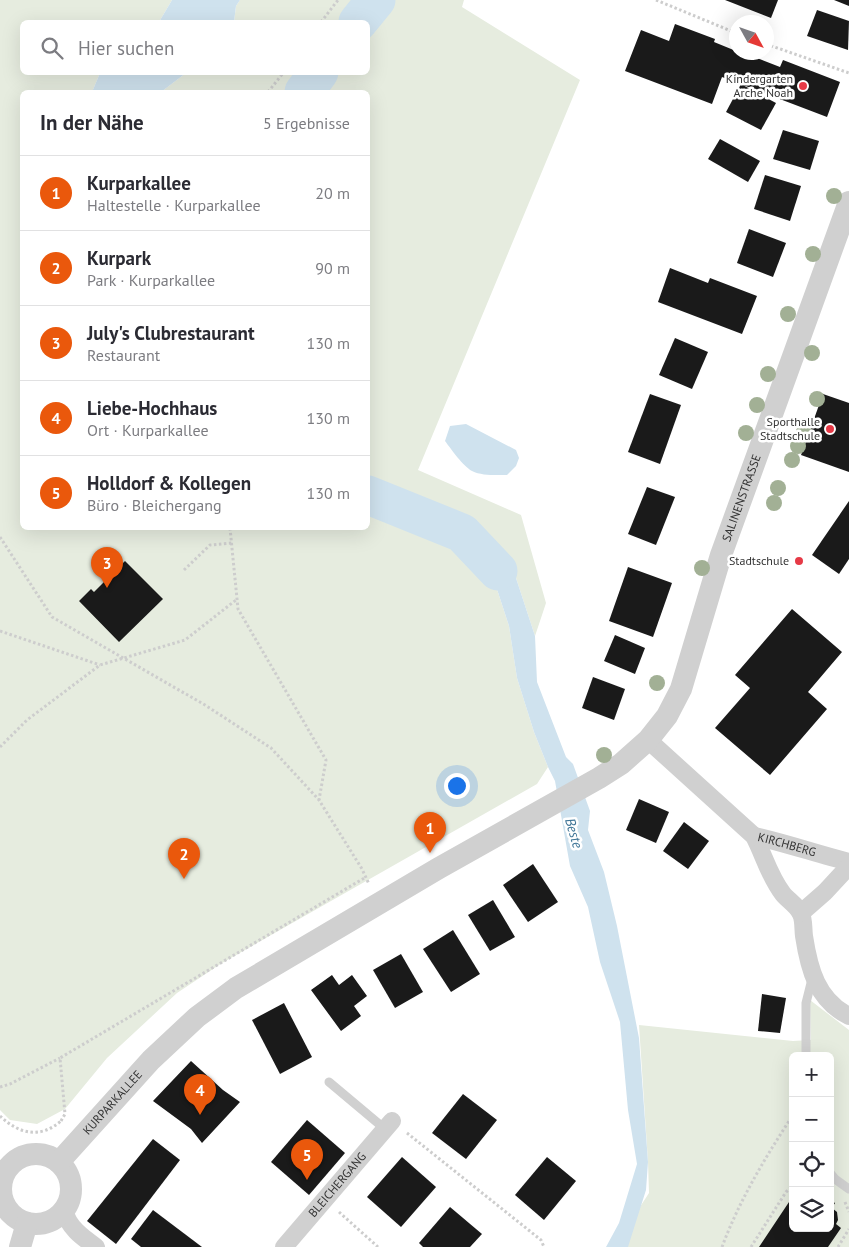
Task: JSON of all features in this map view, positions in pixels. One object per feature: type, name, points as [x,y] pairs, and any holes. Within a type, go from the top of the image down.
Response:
[{"type":"street","name":"SALINENSTRASSE","points":[[648,740],[667,716],[681,689],[721,555],[849,202]]},
{"type":"street","name":"KURPARKALLEE","points":[[59,1162],[151,1060],[197,1017],[236,988],[599,778],[621,764],[648,740]]},
{"type":"street","points":[[648,740],[754,836]]},
{"type":"street","name":"KIRCHBERG","points":[[754,836],[790,844],[849,862]]},
{"type":"street","name":"KIRCHBERG","points":[[754,836],[765,864],[778,887],[801,913]]},
{"type":"street","points":[[849,866],[801,913],[813,976],[831,1003],[849,1016]]},
{"type":"street","name":"BLEICHERGANG","points":[[284,1247],[388,1125]]},
{"type":"street","points":[[33,1153],[45,1154],[59,1162],[70,1178],[70,1200],[64,1210],[56,1218],[45,1223],[27,1223],[12,1215],[4,1206],[0,1195],[0,1183],[4,1172],[5,1159],[33,1153]]},
{"type":"street","points":[[64,1210],[66,1217],[76,1232],[96,1247]]},
{"type":"street","points":[[20,1247],[27,1223]]},
{"type":"lane","points":[[806,1052],[806,1003],[813,976]]},
{"type":"lane","points":[[329,1082],[388,1125]]},
{"type":"lane","points":[[834,1178],[849,1189]]},
{"type":"path","points":[[323,20],[338,0]]},
{"type":"path","points":[[656,0],[729,30]]},
{"type":"path","points":[[774,47],[849,73]]},
{"type":"path","points":[[270,90],[282,75]]},
{"type":"path","points":[[230,530],[238,609],[326,760],[319,800]]},
{"type":"path","points":[[0,537],[52,617],[205,705],[271,748],[319,800],[366,877],[379,904]]},
{"type":"path","points":[[184,570],[210,545],[232,543]]},
{"type":"path","points":[[0,747],[27,720],[100,665],[185,640],[236,600]]},
{"type":"path","points":[[0,631],[100,665]]},
{"type":"path","points":[[0,1087],[10,1084],[60,1058],[366,877]]},
{"type":"path","points":[[0,1116],[10,1126],[39,1133],[52,1129],[61,1122],[65,1114],[60,1058]]},
{"type":"path","points":[[722,1247],[734,1217],[775,1142],[789,1121]]},
{"type":"path","points":[[61,1122],[80,1138]]},
{"type":"path","points":[[388,1125],[541,1240],[544,1247]]},
{"type":"path","points":[[751,1247],[786,1192],[792,1187]]},
{"type":"path","points":[[325,1200],[378,1247]]},
{"type":"path","points":[[838,1247],[849,1229]]},
{"type":"shaded area","points":[[0,0],[172,0],[160,20],[20,20],[20,75],[99,75],[93,90],[20,90],[20,530],[370,530],[370,90],[164,90],[183,75],[370,75],[370,20],[234,20],[236,6],[240,0],[464,0],[462,7],[580,80],[418,470],[521,515],[546,603],[535,636],[516,578],[482,530],[463,534],[492,574],[509,626],[517,678],[534,732],[548,767],[537,784],[222,963],[177,993],[107,1058],[65,1109],[37,1124],[10,1120],[0,1110]]},
{"type":"shaded area","points":[[810,1000],[849,1030],[849,1247],[614,1247],[649,1193],[639,1025],[793,1041],[811,1040]]},
{"type":"water","points":[[172,0],[240,0],[236,6],[234,20],[160,20]]},
{"type":"water","points":[[99,75],[183,75],[164,90],[93,90]]},
{"type":"water","points":[[466,424],[516,450],[519,458],[516,466],[507,475],[476,473],[454,453],[445,441],[450,426]]},
{"type":"water","points":[[482,530],[501,548],[516,578],[535,636],[537,682],[566,757],[573,764],[590,811],[588,830],[604,872],[617,926],[639,1038],[648,1162],[646,1190],[628,1247],[606,1247],[619,1223],[637,1164],[628,1110],[620,1022],[600,962],[588,907],[570,866],[555,781],[534,732],[517,678],[509,626],[492,574],[462,533]]},
{"type":"building","points":[[725,0],[778,0],[772,15],[763,15]]},
{"type":"building","points":[[834,0],[849,0],[849,6]]},
{"type":"building","points":[[817,10],[849,21],[848,50],[807,36]]},
{"type":"building","points":[[675,24],[715,39],[714,42],[729,48],[729,60],[762,60],[780,67],[783,60],[840,82],[827,117],[722,77],[712,104],[625,71],[641,30],[669,41]]},
{"type":"building","points":[[741,84],[776,103],[761,130],[726,112]]},
{"type":"building","points":[[783,130],[819,141],[810,170],[773,159]]},
{"type":"building","points":[[720,139],[760,161],[748,182],[708,159]]},
{"type":"building","points":[[765,175],[801,186],[790,221],[754,209]]},
{"type":"building","points":[[749,229],[786,243],[773,277],[737,263]]},
{"type":"building","points":[[670,268],[708,283],[710,278],[757,296],[742,334],[658,302]]},
{"type":"building","points":[[675,338],[708,352],[692,389],[659,375]]},
{"type":"building","points":[[650,394],[681,405],[660,464],[628,452]]},
{"type":"building","name":"Sporthalle Stadtschule","points":[[823,394],[849,403],[849,472],[801,455]]},
{"type":"building","points":[[647,487],[675,497],[656,545],[628,534]]},
{"type":"building","points":[[849,501],[849,559],[839,574],[812,555]]},
{"type":"building","points":[[125,561],[163,599],[119,642],[79,601],[91,589],[94,592]]},
{"type":"building","points":[[628,567],[672,583],[653,637],[609,621]]},
{"type":"building","points":[[792,609],[842,652],[808,692],[827,709],[770,775],[715,728],[750,688],[735,675]]},
{"type":"building","points":[[615,635],[645,648],[635,674],[604,661]]},
{"type":"building","points":[[593,677],[625,689],[614,720],[582,708]]},
{"type":"building","points":[[639,799],[669,812],[656,843],[626,830]]},
{"type":"building","points":[[684,822],[709,841],[688,869],[663,851]]},
{"type":"building","points":[[533,864],[558,902],[528,922],[503,885]]},
{"type":"building","points":[[493,900],[515,937],[490,951],[468,915]]},
{"type":"building","points":[[453,930],[480,974],[451,992],[423,949]]},
{"type":"building","points":[[401,954],[423,992],[395,1008],[373,970]]},
{"type":"building","points":[[332,975],[339,985],[352,975],[367,996],[354,1006],[361,1016],[341,1031],[311,990]]},
{"type":"building","points":[[762,994],[786,998],[780,1033],[758,1031]]},
{"type":"building","points":[[284,1003],[312,1057],[280,1074],[252,1020]]},
{"type":"building","points":[[191,1061],[223,1090],[240,1102],[202,1143],[191,1129],[153,1101]]},
{"type":"building","points":[[463,1094],[497,1120],[466,1159],[432,1133]]},
{"type":"building","points":[[307,1120],[345,1153],[309,1195],[271,1162]]},
{"type":"building","points":[[153,1139],[180,1160],[116,1244],[87,1221]]},
{"type":"building","points":[[402,1157],[436,1187],[401,1227],[367,1197]]},
{"type":"building","points":[[547,1157],[576,1181],[544,1220],[515,1195]]},
{"type":"building","points":[[789,1202],[789,1232],[834,1232],[834,1210],[837,1212],[838,1220],[836,1224],[841,1228],[828,1247],[759,1247]]},
{"type":"building","points":[[450,1207],[482,1234],[470,1247],[423,1247],[419,1243]]},
{"type":"building","points":[[153,1210],[202,1247],[141,1247],[131,1239]]},
{"type":"waterway","name":"Beste","points":[[360,20],[376,0]]},
{"type":"waterway","name":"Beste","points":[[306,90],[317,75]]},
{"type":"waterway","name":"Beste","points":[[370,496],[462,533],[498,571]]},
{"type":"place","name":"Kindergarten Arche Noah","points":[[803,86]]},
{"type":"place","name":"Sporthalle Stadtschule","points":[[830,429]]},
{"type":"place","name":"Stadtschule","points":[[799,561]]},
{"type":"place","name":"July's Clubrestaurant","points":[[107,588]]},
{"type":"place","name":"Kurparkallee","points":[[430,853]]},
{"type":"place","name":"Kurpark","points":[[184,879]]},
{"type":"place","name":"Liebe-Hochhaus","points":[[200,1115]]},
{"type":"place","name":"Holldorf & Kollegen","points":[[307,1180]]}]
